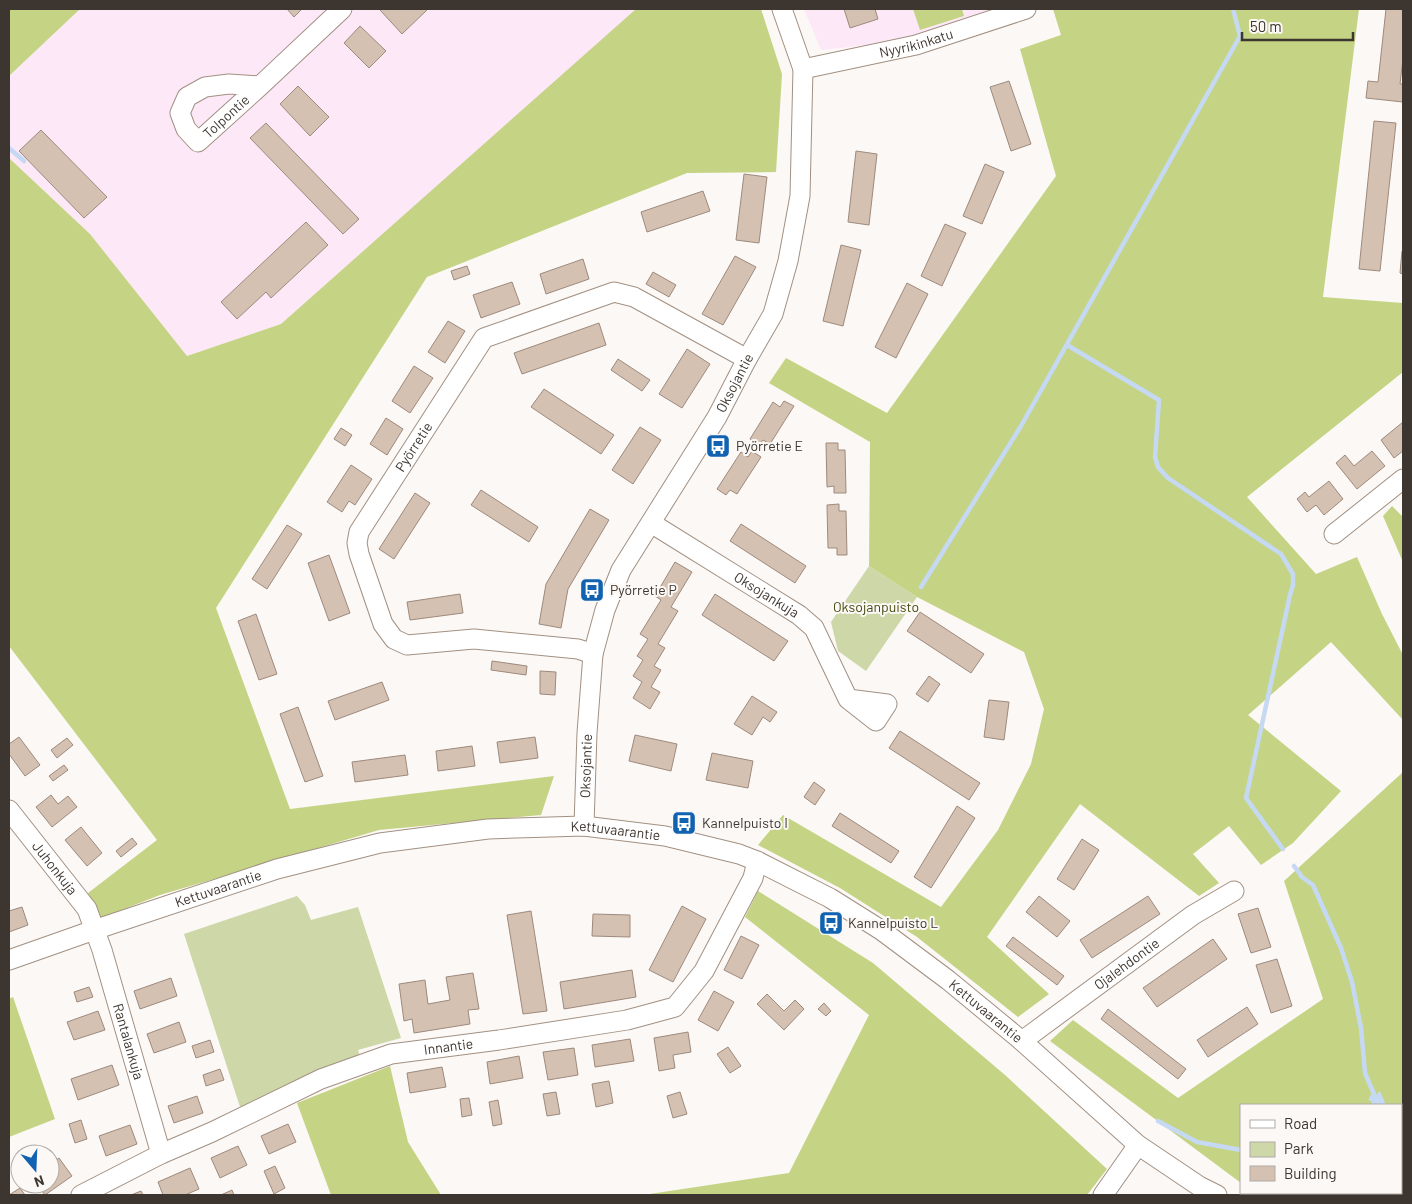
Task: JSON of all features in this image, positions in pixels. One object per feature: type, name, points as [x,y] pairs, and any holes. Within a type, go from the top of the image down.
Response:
[{"type":"street","name":"Tolpontie","points":[[260,86],[342,9]]},
{"type":"street","name":"Oksojantie","points":[[584,826],[587,733],[593,654],[605,610],[621,570],[717,417],[773,314],[788,261],[800,196],[803,68],[782,9]]},
{"type":"street","name":"Nyyrikinkatu","points":[[803,68],[916,45],[1026,9]]},
{"type":"street","name":"Pyörretie","points":[[593,654],[578,649],[474,639],[406,645],[394,639],[383,624],[359,554],[357,543],[359,532],[484,338],[614,292],[634,297],[747,359]]},
{"type":"street","points":[[1334,534],[1403,479]]},
{"type":"street","name":"Oksojankuja","points":[[651,523],[799,615],[814,628],[848,699]]},
{"type":"street","name":"Juhonkuja","points":[[9,810],[87,909],[94,930]]},
{"type":"street","name":"Kettuvaarantie","points":[[9,960],[276,870],[380,843],[488,829],[584,826],[664,836],[739,854],[757,861],[830,898],[881,930],[948,980],[1022,1041],[1138,1145],[1199,1186],[1217,1195]]},
{"type":"street","name":"Innantie","points":[[81,1195],[161,1154],[321,1080],[391,1054],[627,1020],[675,1007],[704,971],[753,878],[757,861]]},
{"type":"street","name":"Ojalehdontie","points":[[1022,1041],[1193,915],[1234,891]]},
{"type":"street","name":"Rantalankuja","points":[[94,930],[161,1154]]},
{"type":"street","points":[[1103,1195],[1138,1145]]},
{"type":"shaded area","points":[[80,9],[637,9],[281,324],[187,356],[90,234],[9,158],[9,76]]},
{"type":"shaded area","points":[[804,9],[913,9],[921,30],[964,16],[962,9],[1009,9],[912,40],[821,50]]},
{"type":"green space","points":[[9,9],[80,9],[9,76]]},
{"type":"green space","points":[[636,9],[761,9],[782,74],[776,172],[687,173],[427,277],[216,608],[290,809],[554,776],[541,815],[379,830],[160,895],[101,918],[88,893],[157,840],[9,646],[9,158],[90,234],[187,356],[281,324]]},
{"type":"green space","points":[[913,9],[962,9],[964,16],[920,30]]},
{"type":"green space","points":[[1053,9],[1359,9],[1323,297],[1403,303],[1403,372],[1247,497],[1316,574],[1357,557],[1382,614],[1403,655],[1403,720],[1331,642],[1248,715],[1341,791],[1293,843],[1261,865],[1229,826],[1193,854],[1219,883],[1199,896],[1080,804],[987,937],[1049,994],[1018,1017],[917,937],[840,888],[758,845],[783,815],[941,907],[998,830],[1031,764],[1044,709],[1024,652],[917,597],[869,566],[870,442],[769,383],[786,358],[887,413],[1056,176],[1020,49],[1061,35]]},
{"type":"green space","points":[[1392,506],[1403,517],[1403,562],[1383,516]]},
{"type":"green space","name":"Oksojanpuisto","points":[[869,566],[917,597],[866,671],[838,651],[831,622]]},
{"type":"green space","points":[[1403,772],[1403,1195],[1260,1194],[1402,1194],[1402,1104],[1240,1104],[1240,1182],[1050,1041],[1073,1020],[1178,1098],[1323,999],[1284,881]]},
{"type":"green space","points":[[758,891],[873,963],[1005,1075],[1107,1169],[1087,1195],[643,1195],[789,1173],[869,1015],[745,917]]},
{"type":"green space","points":[[297,896],[305,905],[311,920],[358,907],[401,1038],[358,1050],[361,1060],[241,1110],[184,934]]},
{"type":"green space","points":[[13,997],[55,1119],[9,1137],[9,999]]},
{"type":"green space","points":[[390,1066],[408,1142],[441,1195],[331,1195],[297,1103]]},
{"type":"water","points":[[1380,1091],[1386,1104],[1372,1104],[1371,1099]]},
{"type":"building","points":[[287,9],[302,9],[294,17]]},
{"type":"building","points":[[381,9],[428,9],[402,34]]},
{"type":"building","points":[[844,9],[875,9],[878,19],[850,28]]},
{"type":"building","points":[[1386,9],[1403,9],[1403,59],[1400,84],[1403,84],[1403,102],[1366,98],[1368,81],[1378,82]]},
{"type":"building","points":[[360,26],[386,51],[369,68],[344,43]]},
{"type":"building","points":[[1009,81],[1031,144],[1011,151],[990,87]]},
{"type":"building","points":[[298,86],[329,117],[310,136],[280,104]]},
{"type":"building","points":[[1374,121],[1396,123],[1380,271],[1359,269]]},
{"type":"building","points":[[266,123],[359,219],[343,234],[250,138]]},
{"type":"building","points":[[41,130],[107,197],[84,218],[19,151]]},
{"type":"building","points":[[856,151],[877,154],[869,225],[848,222]]},
{"type":"building","points":[[985,164],[1004,172],[982,224],[963,216]]},
{"type":"building","points":[[744,174],[767,177],[759,243],[736,240]]},
{"type":"building","points":[[703,191],[710,211],[647,232],[641,212]]},
{"type":"building","points":[[306,222],[328,245],[271,298],[266,292],[237,319],[221,302]]},
{"type":"building","points":[[945,224],[966,233],[942,286],[921,276]]},
{"type":"building","points":[[841,245],[861,250],[843,326],[823,321]]},
{"type":"building","points":[[1403,252],[1403,274],[1400,273]]},
{"type":"building","points":[[735,256],[756,267],[723,325],[702,314]]},
{"type":"building","points":[[583,259],[589,279],[546,294],[540,274]]},
{"type":"building","points":[[467,266],[470,274],[454,280],[451,271]]},
{"type":"building","points":[[653,272],[676,285],[669,297],[646,284]]},
{"type":"building","points":[[512,282],[520,304],[481,318],[473,295]]},
{"type":"building","points":[[907,283],[928,294],[896,358],[875,347]]},
{"type":"building","points":[[448,321],[465,331],[445,363],[428,352]]},
{"type":"building","points":[[599,323],[606,345],[522,374],[514,353]]},
{"type":"building","points":[[687,349],[710,364],[682,408],[659,394]]},
{"type":"building","points":[[618,359],[650,380],[642,391],[611,370]]},
{"type":"building","points":[[414,366],[433,378],[410,413],[392,401]]},
{"type":"building","points":[[544,389],[614,435],[601,454],[531,407]]},
{"type":"building","points":[[784,401],[794,406],[770,444],[763,440],[759,445],[750,439],[773,402],[780,407]]},
{"type":"building","points":[[386,418],[403,429],[387,455],[370,444]]},
{"type":"building","points":[[1403,422],[1403,451],[1394,458],[1381,440]]},
{"type":"building","points":[[640,427],[661,440],[633,484],[612,470]]},
{"type":"building","points":[[341,428],[352,435],[345,446],[334,439]]},
{"type":"building","points":[[826,443],[838,443],[838,450],[845,450],[846,493],[834,493],[834,486],[827,487]]},
{"type":"building","points":[[752,451],[761,457],[737,494],[730,490],[726,495],[717,489],[741,452],[748,457]]},
{"type":"building","points":[[1372,451],[1385,466],[1357,489],[1336,463],[1345,455],[1354,466]]},
{"type":"building","points":[[351,465],[372,479],[355,505],[349,501],[342,512],[327,502]]},
{"type":"building","points":[[1329,481],[1343,499],[1324,515],[1316,505],[1307,512],[1297,499],[1305,492],[1309,497]]},
{"type":"building","points":[[481,490],[538,527],[529,542],[471,505]]},
{"type":"building","points":[[415,493],[430,503],[394,559],[379,549]]},
{"type":"building","points":[[839,504],[839,511],[846,511],[847,555],[837,555],[837,548],[828,548],[827,505]]},
{"type":"building","points":[[590,509],[609,520],[568,589],[561,628],[539,624],[546,584]]},
{"type":"building","points":[[741,524],[806,566],[795,583],[730,541]]},
{"type":"building","points":[[287,525],[302,534],[267,589],[252,579]]},
{"type":"building","points":[[329,555],[350,613],[329,621],[308,563]]},
{"type":"building","points":[[675,562],[692,572],[671,607],[678,611],[658,644],[665,648],[654,666],[661,670],[651,687],[660,692],[650,709],[633,698],[642,682],[633,676],[643,660],[637,656],[648,639],[640,634],[661,600],[655,596]]},
{"type":"building","points":[[460,594],[463,613],[410,620],[407,602]]},
{"type":"building","points":[[715,594],[788,641],[774,661],[702,615]]},
{"type":"building","points":[[920,612],[984,654],[971,673],[907,631]]},
{"type":"building","points":[[256,614],[277,674],[259,680],[238,621]]},
{"type":"building","points":[[492,661],[527,666],[526,675],[491,670]]},
{"type":"building","points":[[540,671],[556,672],[555,695],[540,694]]},
{"type":"building","points":[[929,676],[940,684],[928,702],[916,694]]},
{"type":"building","points":[[382,682],[389,700],[335,720],[328,701]]},
{"type":"building","points":[[752,696],[777,712],[770,722],[763,717],[752,735],[734,724]]},
{"type":"building","points":[[989,700],[1009,702],[1004,740],[984,737]]},
{"type":"building","points":[[298,707],[323,776],[305,782],[280,714]]},
{"type":"building","points":[[900,731],[980,783],[969,800],[889,748]]},
{"type":"building","points":[[635,735],[677,744],[671,771],[629,761]]},
{"type":"building","points":[[19,737],[40,765],[25,776],[9,754],[9,744]]},
{"type":"building","points":[[535,737],[538,758],[500,763],[497,742]]},
{"type":"building","points":[[67,738],[73,745],[57,758],[51,750]]},
{"type":"building","points":[[472,746],[475,766],[438,771],[436,751]]},
{"type":"building","points":[[712,753],[753,761],[748,788],[706,780]]},
{"type":"building","points":[[405,755],[408,775],[355,782],[352,762]]},
{"type":"building","points":[[64,765],[68,770],[53,781],[49,776]]},
{"type":"building","points":[[814,782],[825,790],[815,805],[804,797]]},
{"type":"building","points":[[51,795],[58,804],[68,796],[77,807],[52,827],[36,807]]},
{"type":"building","points":[[957,806],[975,818],[931,888],[914,877]]},
{"type":"building","points":[[840,813],[899,851],[891,863],[832,826]]},
{"type":"building","points":[[81,827],[102,853],[87,866],[65,840]]},
{"type":"building","points":[[132,838],[137,844],[121,857],[116,851]]},
{"type":"building","points":[[1082,839],[1099,850],[1074,890],[1057,879]]},
{"type":"building","points":[[1039,896],[1070,921],[1057,937],[1026,912]]},
{"type":"building","points":[[1148,896],[1160,914],[1092,958],[1080,940]]},
{"type":"building","points":[[682,906],[706,919],[673,982],[649,970]]},
{"type":"building","points":[[22,907],[28,925],[9,932],[9,911]]},
{"type":"building","points":[[1258,908],[1271,947],[1251,953],[1238,914]]},
{"type":"building","points":[[531,911],[547,1011],[523,1014],[507,915]]},
{"type":"building","points":[[593,914],[630,915],[630,937],[592,936]]},
{"type":"building","points":[[741,936],[759,945],[742,979],[724,970]]},
{"type":"building","points":[[1013,937],[1064,976],[1057,985],[1006,946]]},
{"type":"building","points":[[1213,939],[1227,959],[1157,1007],[1143,988]]},
{"type":"building","points":[[1277,959],[1292,1006],[1271,1013],[1256,965]]},
{"type":"building","points":[[632,970],[636,997],[564,1009],[560,982]]},
{"type":"building","points":[[473,973],[479,1009],[468,1010],[470,1024],[414,1033],[412,1019],[404,1021],[399,984],[425,980],[428,1004],[450,1000],[446,977]]},
{"type":"building","points":[[171,978],[177,996],[140,1009],[134,991]]},
{"type":"building","points":[[89,987],[93,997],[77,1002],[74,992]]},
{"type":"building","points":[[714,991],[734,1002],[718,1031],[698,1020]]},
{"type":"building","points":[[767,994],[784,1011],[795,1000],[804,1009],[784,1030],[757,1004]]},
{"type":"building","points":[[824,1003],[831,1011],[826,1016],[818,1009]]},
{"type":"building","points":[[1247,1007],[1258,1024],[1208,1057],[1197,1040]]},
{"type":"building","points":[[1108,1009],[1186,1069],[1178,1079],[1101,1019]]},
{"type":"building","points":[[98,1011],[105,1030],[74,1040],[67,1022]]},
{"type":"building","points":[[179,1022],[186,1042],[154,1053],[147,1034]]},
{"type":"building","points":[[688,1032],[691,1052],[673,1055],[675,1068],[659,1071],[654,1038]]},
{"type":"building","points":[[630,1039],[634,1061],[595,1067],[592,1045]]},
{"type":"building","points":[[210,1040],[214,1052],[196,1058],[192,1046]]},
{"type":"building","points":[[728,1047],[741,1066],[730,1073],[717,1054]]},
{"type":"building","points":[[574,1048],[578,1075],[548,1080],[543,1052]]},
{"type":"building","points":[[519,1056],[523,1078],[490,1084],[487,1062]]},
{"type":"building","points":[[112,1065],[119,1085],[78,1100],[71,1079]]},
{"type":"building","points":[[442,1067],[446,1087],[410,1093],[407,1073]]},
{"type":"building","points":[[220,1069],[224,1080],[206,1086],[203,1075]]},
{"type":"building","points":[[609,1081],[613,1103],[596,1107],[592,1084]]},
{"type":"building","points":[[556,1092],[560,1114],[547,1116],[543,1094]]},
{"type":"building","points":[[680,1092],[687,1114],[673,1118],[667,1096]]},
{"type":"building","points":[[197,1096],[203,1113],[174,1123],[168,1106]]},
{"type":"building","points":[[469,1098],[472,1115],[462,1117],[460,1099]]},
{"type":"building","points":[[498,1100],[502,1124],[493,1126],[489,1102]]},
{"type":"building","points":[[81,1120],[87,1139],[75,1143],[69,1124]]},
{"type":"building","points":[[288,1124],[296,1142],[269,1154],[261,1136]]},
{"type":"building","points":[[130,1125],[137,1144],[106,1156],[99,1136]]},
{"type":"building","points":[[238,1146],[247,1165],[220,1178],[211,1158]]},
{"type":"building","points":[[60,1159],[72,1176],[60,1184]]},
{"type":"building","points":[[275,1166],[285,1188],[274,1194],[264,1171]]},
{"type":"building","points":[[190,1168],[199,1189],[185,1195],[163,1195],[158,1182]]},
{"type":"building","points":[[232,1190],[234,1195],[221,1195]]},
{"type":"building","points":[[141,1191],[143,1195],[131,1195]]},
{"type":"waterway","points":[[921,587],[1021,426],[1240,36],[1233,9]]},
{"type":"waterway","points":[[9,148],[24,161]]},
{"type":"waterway","points":[[1067,345],[1159,400],[1155,457],[1158,467],[1168,478],[1281,554],[1293,574],[1293,585],[1246,798],[1283,849]]},
{"type":"waterway","points":[[1294,866],[1302,877],[1313,885],[1341,948],[1352,982],[1361,1028],[1365,1073],[1374,1094],[1371,1099]]},
{"type":"waterway","points":[[1158,1121],[1197,1142],[1240,1150]]},
{"type":"place","name":"Pyörretie E","points":[[718,446]]},
{"type":"place","name":"Pyörretie P","points":[[592,590]]},
{"type":"place","name":"Kannelpuisto I","points":[[684,823]]},
{"type":"place","name":"Kannelpuisto L","points":[[831,923]]}]
